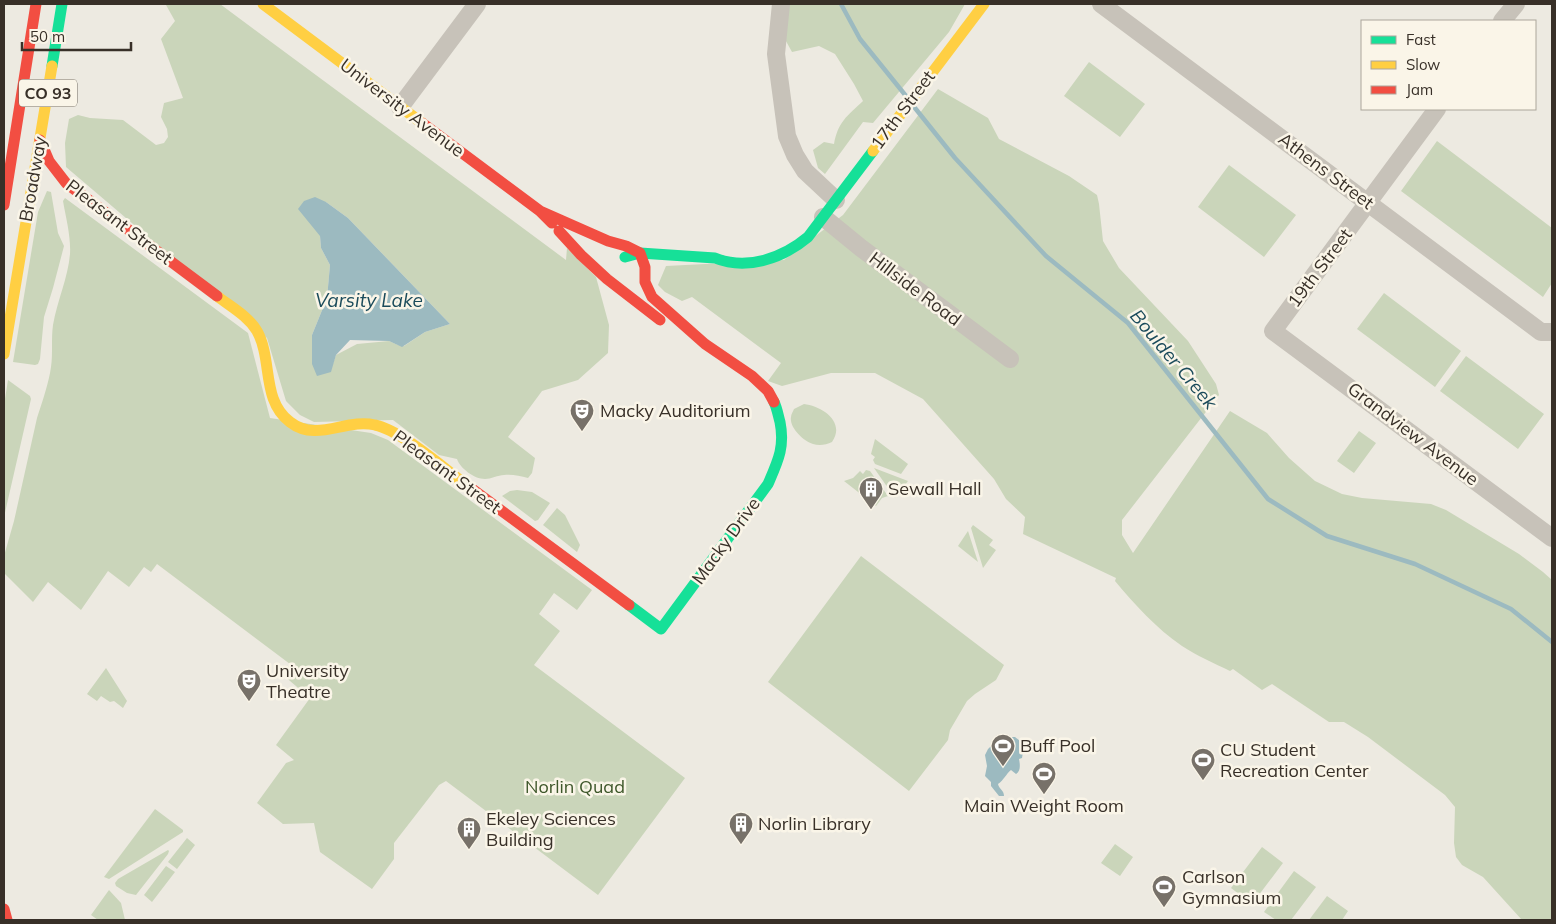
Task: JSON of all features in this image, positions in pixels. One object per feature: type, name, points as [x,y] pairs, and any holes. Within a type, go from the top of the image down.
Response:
[{"type":"street","name":"Broadway","points":[[4,205],[5,185],[18,139],[36,4]]},
{"type":"street","name":"Broadway","points":[[4,354],[8,314],[40,140],[62,4]]},
{"type":"street","name":"University Avenue","points":[[263,4],[540,211],[559,231],[590,249]]},
{"type":"street","points":[[400,107],[477,4]]},
{"type":"street","points":[[781,4],[776,54],[787,136],[794,155],[805,171],[836,200]]},
{"type":"street","name":"17th Street","points":[[640,253],[715,258],[726,262],[744,263],[777,256],[800,245],[816,229],[823,217],[984,4]]},
{"type":"street","name":"Athens Street","points":[[1101,4],[1541,332],[1552,332]]},
{"type":"street","name":"19th Street","points":[[1273,331],[1436,110]]},
{"type":"street","points":[[18,139],[33,179]]},
{"type":"street","name":"Pleasant Street","points":[[40,140],[49,161],[66,183],[250,320],[261,341],[272,396],[283,417],[289,423],[311,431],[372,424],[399,435],[662,629]]},
{"type":"street","name":"University Avenue","points":[[540,211],[608,242],[626,246],[640,253]]},
{"type":"street","name":"Hillside Road","points":[[823,217],[861,248],[1010,359]]},
{"type":"street","points":[[559,231],[581,255],[634,301],[672,330],[705,344]]},
{"type":"street","points":[[614,257],[626,257],[640,253]]},
{"type":"street","points":[[629,266],[640,253]]},
{"type":"street","points":[[640,253],[645,268],[645,282],[652,297],[705,344]]},
{"type":"street","points":[[629,279],[630,292],[634,301]]},
{"type":"street","name":"Grandview Avenue","points":[[1273,331],[1552,538]]},
{"type":"street","name":"Macky Drive","points":[[662,629],[768,484],[782,448],[780,420],[776,405],[768,391],[752,376],[705,344]]},
{"type":"street","points":[[4,909],[7,920]]},
{"type":"green space","points":[[220,4],[566,260],[567,248],[596,277],[609,325],[608,353],[578,380],[542,391],[508,437],[535,458],[532,473],[528,478],[510,475],[485,479],[476,477],[464,469],[457,459],[439,455],[393,420],[314,422],[300,415],[286,401],[267,338],[66,167],[65,143],[69,119],[78,115],[90,118],[123,120],[156,145],[164,143],[168,137],[167,129],[161,117],[164,103],[183,98],[161,39],[175,21],[166,5]],"holes":[[[326,202],[348,218],[450,324],[425,332],[404,346],[389,341],[357,344],[336,355],[330,372],[312,335],[327,298],[330,265],[321,248],[320,236]]]},
{"type":"green space","points":[[785,4],[965,4],[949,32],[873,123],[863,122],[825,174],[818,168],[813,150],[824,142],[834,144],[841,125],[848,115],[863,101],[835,54],[819,46],[792,52],[781,32]]},
{"type":"green space","points":[[1089,62],[1145,104],[1120,137],[1064,96]]},
{"type":"green space","points":[[938,89],[988,118],[999,139],[1069,176],[1097,195],[1103,241],[1119,268],[1188,341],[1216,384],[1219,395],[1122,520],[1122,535],[1133,553],[1230,411],[1267,433],[1289,458],[1315,481],[1342,494],[1362,498],[1431,504],[1446,510],[1519,554],[1552,580],[1552,920],[1522,920],[1483,877],[1462,865],[1456,857],[1454,843],[1455,807],[1445,795],[1368,737],[1344,722],[1329,722],[1272,684],[1262,690],[1233,669],[1230,671],[1188,650],[1163,632],[1146,616],[1115,581],[1116,578],[1023,534],[1025,517],[1006,499],[994,479],[923,399],[875,373],[831,373],[782,386],[768,381],[781,363],[692,297],[682,301],[665,292],[658,285],[666,266],[784,260],[843,215]]},
{"type":"green space","points":[[1437,141],[1552,228],[1552,283],[1543,297],[1401,191]]},
{"type":"green space","points":[[1229,165],[1296,215],[1264,257],[1198,207]]},
{"type":"green space","points":[[47,191],[51,192],[58,233],[64,246],[44,317],[40,359],[38,364],[35,365],[13,362],[38,212]]},
{"type":"green space","name":"Norlin Quad","points":[[65,198],[248,333],[270,418],[371,433],[388,440],[592,590],[577,610],[554,593],[539,614],[560,631],[534,665],[685,778],[598,895],[446,781],[439,785],[394,843],[394,859],[372,889],[320,852],[314,823],[283,824],[257,803],[286,763],[294,760],[276,745],[310,698],[283,675],[290,664],[157,564],[151,572],[144,567],[129,587],[108,571],[81,610],[48,582],[33,602],[4,573],[4,556],[14,521],[37,418],[50,373],[53,325],[69,263],[70,241],[63,201]]},
{"type":"green space","points":[[1384,293],[1461,351],[1435,387],[1357,329]]},
{"type":"green space","points":[[1466,356],[1544,414],[1518,449],[1440,391]]},
{"type":"green space","points":[[8,380],[30,396],[31,399],[4,517],[4,405]]},
{"type":"green space","points":[[804,404],[818,408],[830,416],[836,428],[836,435],[832,442],[822,445],[813,444],[801,437],[794,429],[791,416],[794,409]]},
{"type":"green space","points":[[1359,431],[1376,443],[1354,473],[1337,461]]},
{"type":"green space","points":[[875,439],[908,464],[901,474],[875,464],[873,460],[875,457],[871,454]]},
{"type":"green space","points":[[874,468],[908,481],[895,498]]},
{"type":"green space","points":[[866,470],[870,471],[888,496],[882,498],[876,506],[844,481],[853,478],[860,471],[863,474]]},
{"type":"green space","points":[[510,491],[532,492],[550,503],[538,520],[535,521],[502,496]]},
{"type":"green space","points":[[557,508],[565,515],[580,545],[577,552],[543,525]]},
{"type":"green space","points":[[973,525],[993,540],[989,545],[996,550],[983,568],[971,528]]},
{"type":"green space","points":[[968,531],[978,562],[958,546]]},
{"type":"green space","points":[[861,556],[1004,665],[996,680],[967,701],[950,730],[948,740],[909,791],[768,682]]},
{"type":"green space","points":[[106,668],[127,701],[123,708],[114,701],[110,702],[101,696],[97,701],[87,694]]},
{"type":"green space","points":[[155,809],[183,830],[183,832],[109,879],[104,877]]},
{"type":"green space","points":[[187,838],[195,845],[177,869],[168,862]]},
{"type":"green space","points":[[1115,844],[1133,857],[1120,876],[1101,863]]},
{"type":"green space","points":[[1262,847],[1283,863],[1252,904],[1231,888]]},
{"type":"green space","points":[[168,850],[168,854],[136,895],[127,893],[116,886],[115,883],[118,879]]},
{"type":"green space","points":[[166,866],[175,872],[152,902],[144,895]]},
{"type":"green space","points":[[1294,871],[1316,887],[1291,920],[1276,920],[1264,912]]},
{"type":"green space","points":[[109,890],[121,903],[125,920],[98,920],[91,915]]},
{"type":"green space","points":[[1327,896],[1348,911],[1342,920],[1309,920]]},
{"type":"water","name":"Varsity Lake","points":[[315,197],[326,202],[348,218],[450,324],[425,332],[402,347],[389,341],[350,340],[336,355],[331,372],[317,376],[312,364],[312,335],[327,298],[330,265],[321,248],[320,236],[298,209],[304,201]]},
{"type":"water","name":"Buff Pool","points":[[1009,737],[1015,737],[1020,741],[1023,752],[1022,758],[1019,759],[1020,767],[1018,773],[1016,774],[1011,770],[998,784],[1004,796],[999,796],[985,776],[987,766],[985,755],[993,744],[1002,742]]},
{"type":"waterway","name":"Boulder Creek","points":[[841,4],[860,39],[906,96]]},
{"type":"waterway","name":"Boulder Creek","points":[[915,108],[955,158],[1046,256],[1128,323],[1268,499],[1327,536],[1415,564],[1511,609],[1552,642]]},
{"type":"traffic: fast","points":[[52,66],[62,4]]},
{"type":"traffic: fast","points":[[625,257],[640,253],[715,258],[727,262],[752,263],[776,256],[808,237],[873,151]]},
{"type":"traffic: fast","points":[[629,605],[661,629],[768,484],[778,461],[782,439],[780,422],[774,402]]},
{"type":"traffic: slow","points":[[263,4],[422,123]]},
{"type":"traffic: slow","points":[[873,151],[984,4]]},
{"type":"traffic: slow","points":[[4,354],[52,66]]},
{"type":"traffic: slow","points":[[217,296],[244,316],[257,331],[262,342],[275,403],[290,422],[300,428],[311,430],[364,424],[385,428],[408,441],[464,483]]},
{"type":"traffic: jam","points":[[4,205],[36,4]]},
{"type":"traffic: jam","points":[[422,123],[540,211],[552,223]]},
{"type":"traffic: jam","points":[[40,140],[49,161],[66,183],[217,296]]},
{"type":"traffic: jam","points":[[540,211],[640,253],[645,267],[645,282],[652,297],[705,344],[752,376],[768,391],[774,402]]},
{"type":"traffic: jam","points":[[559,231],[607,279],[660,320]]},
{"type":"traffic: jam","points":[[464,483],[629,605]]},
{"type":"traffic: jam","points":[[4,909],[7,920]]},
{"type":"place","name":"Macky Auditorium","points":[[582,432]]},
{"type":"place","name":"Sewall Hall","points":[[871,510]]},
{"type":"place","name":"University Theatre","points":[[249,702]]},
{"type":"place","name":"Buff Pool","points":[[1003,767]]},
{"type":"place","name":"CU Student Recreation Center","points":[[1203,781]]},
{"type":"place","name":"Main Weight Room","points":[[1044,795]]},
{"type":"place","name":"Norlin Library","points":[[741,845]]},
{"type":"place","name":"Ekeley Sciences Building","points":[[469,850]]},
{"type":"place","name":"Carlson Gymnasium","points":[[1164,908]]}]
